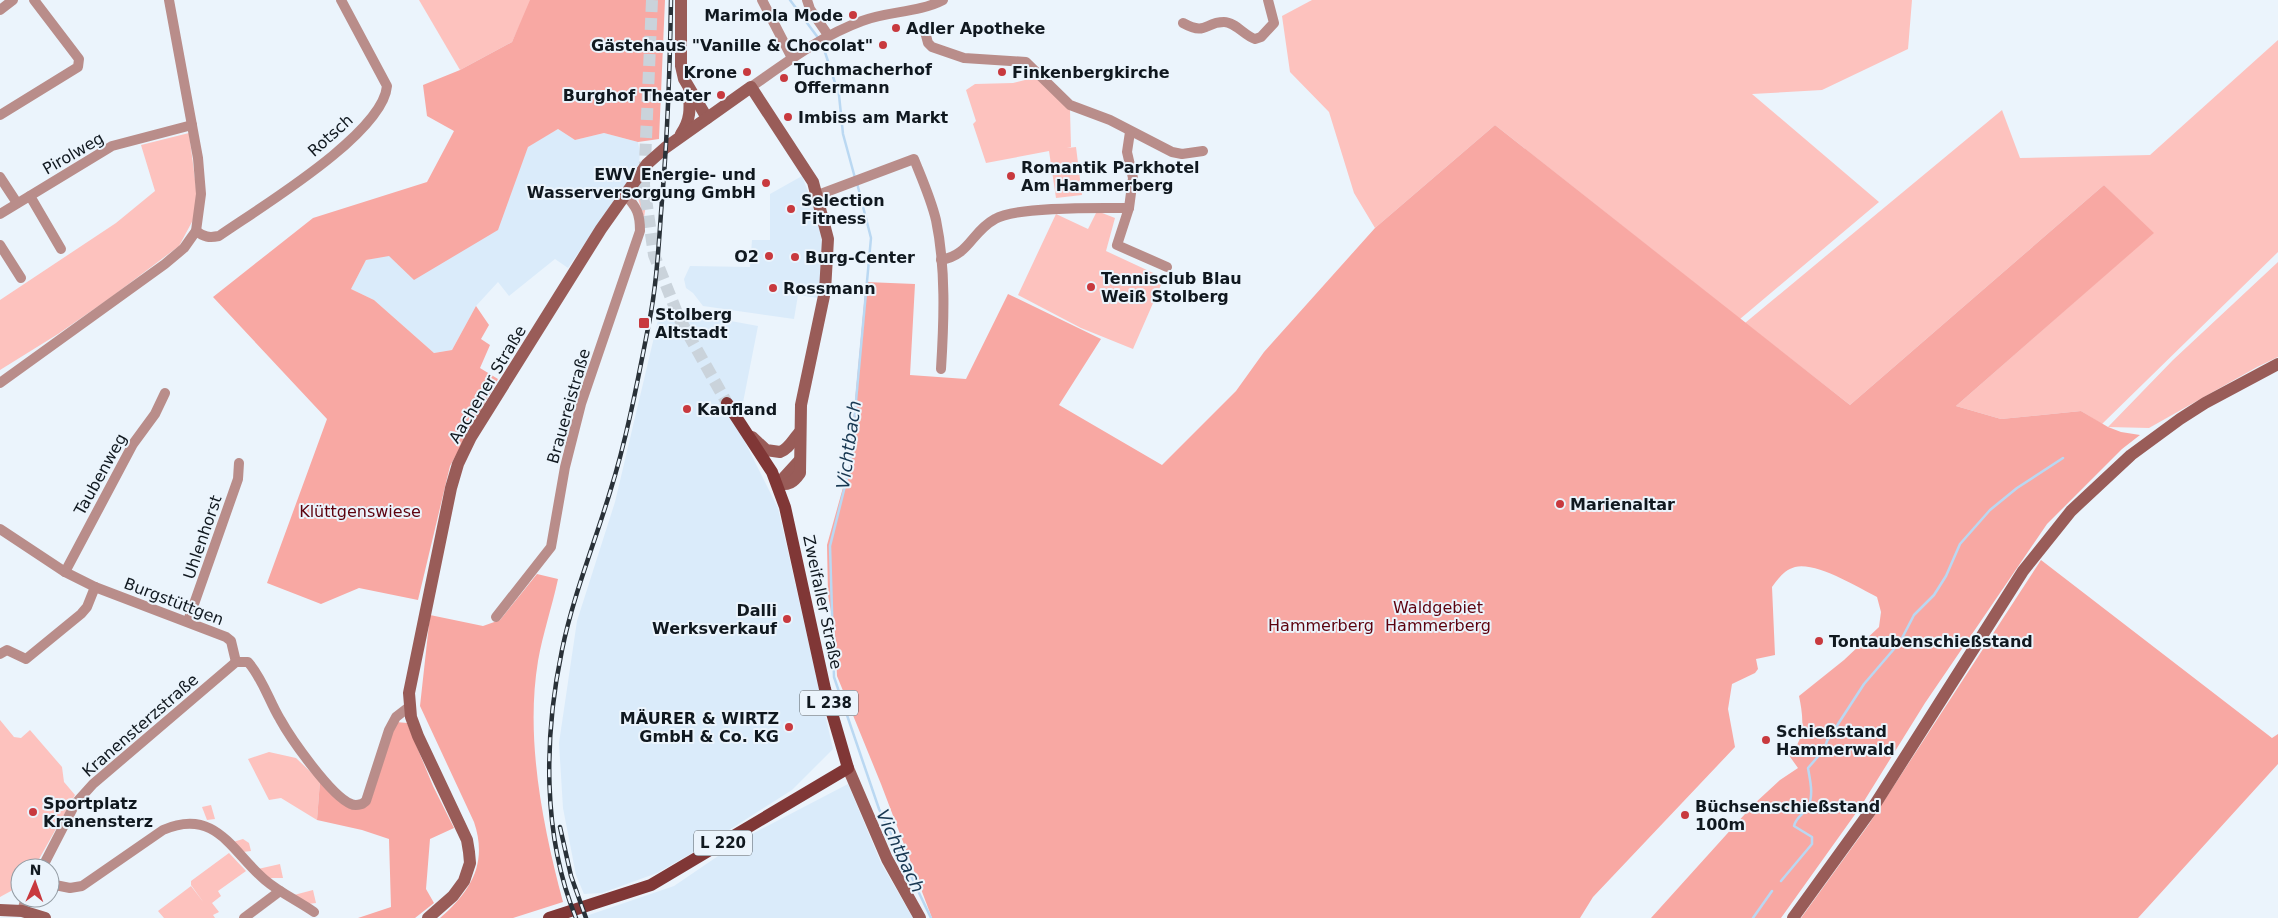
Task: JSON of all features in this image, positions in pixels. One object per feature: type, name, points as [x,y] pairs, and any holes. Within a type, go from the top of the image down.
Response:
[{"type":"main road","name":"L 238","points":[[727,403],[748,433],[778,484]]},
{"type":"main road","name":"Zweifaller Straße","points":[[778,484],[794,538],[825,689],[848,768]]},
{"type":"main road","name":"L 220","points":[[549,918],[651,885],[848,768]]},
{"type":"street","points":[[0,10],[13,0]]},
{"type":"street","points":[[0,115],[78,67],[79,59],[34,0]]},
{"type":"street","points":[[0,383],[165,264],[184,248],[196,231],[201,194],[192,125],[169,0]]},
{"type":"street","name":"Rotsch","points":[[196,231],[211,238],[219,236],[339,151],[381,106],[386,95],[387,86],[341,0]]},
{"type":"street","points":[[676,140],[687,125],[690,110],[688,89],[681,66],[680,0]]},
{"type":"street","points":[[762,0],[792,58]]},
{"type":"street","points":[[807,0],[822,39]]},
{"type":"street","name":"Aachener Straße","points":[[428,918],[453,896],[464,881],[470,864],[470,852],[467,840],[418,736],[409,707],[409,693],[432,574],[458,464],[471,437],[601,229],[647,164],[676,140],[822,39],[864,20],[921,8],[943,0]]},
{"type":"street","points":[[1183,23],[1194,29],[1202,30],[1218,23],[1230,23],[1242,33],[1255,39],[1261,37],[1274,23],[1268,0]]},
{"type":"street","points":[[924,28],[928,43],[932,48],[948,54],[981,60],[1026,62],[1070,105],[1110,120],[1172,152],[1182,154],[1203,151]]},
{"type":"street","points":[[751,87],[806,169],[818,195],[828,239],[825,292],[805,380],[798,461],[778,484]]},
{"type":"street","points":[[688,89],[707,118]]},
{"type":"street","name":"Pirolweg","points":[[0,214],[112,146],[192,125]]},
{"type":"street","points":[[1130,132],[1127,152],[1133,178],[1129,208],[1117,245],[1167,267]]},
{"type":"street","points":[[818,195],[914,159],[932,204],[941,260],[944,331],[941,369]]},
{"type":"street","points":[[0,177],[17,203]]},
{"type":"street","name":"Brauereistraße","points":[[496,617],[551,547],[565,467],[580,404],[640,231],[640,218],[636,206],[625,195]]},
{"type":"street","points":[[30,196],[61,249]]},
{"type":"street","points":[[941,260],[960,254],[982,227],[996,218],[1014,213],[1129,208]]},
{"type":"street","points":[[0,244],[21,278]]},
{"type":"street","points":[[1793,918],[1874,806],[2023,571],[2071,511],[2131,455],[2180,419],[2205,403],[2278,364]]},
{"type":"street","name":"Taubenweg","points":[[65,572],[133,444],[155,414],[165,393]]},
{"type":"street","points":[[748,433],[766,450],[780,452],[784,451],[800,432]]},
{"type":"street","name":"Uhlenhorst","points":[[188,621],[238,479],[239,463]]},
{"type":"street","name":"Burgstüttgen","points":[[1,531],[65,572],[95,587],[226,637],[231,641],[236,662]]},
{"type":"street","points":[[0,654],[8,650],[26,659],[81,614],[87,607],[95,587]]},
{"type":"street","points":[[236,662],[248,662],[255,670],[280,719],[300,749],[326,782],[350,804],[362,804],[366,801],[389,730],[396,717],[409,707]]},
{"type":"street","name":"Kranensterzstraße","points":[[47,858],[75,804],[93,784],[236,662]]},
{"type":"street","name":"Zweifaller Straße","points":[[848,768],[887,859],[920,918]]},
{"type":"street","points":[[60,886],[70,888],[82,886],[163,830],[174,826],[190,824],[205,826],[214,830],[230,842],[264,880],[314,912]]},
{"type":"street","points":[[244,918],[280,890]]},
{"type":"street","points":[[0,910],[22,911],[46,918]]},
{"type":"shaded area","points":[[419,0],[531,1],[512,42],[460,70]]},
{"type":"shaded area","points":[[1312,0],[1912,0],[1908,49],[1822,90],[1752,94],[1879,202],[1740,319],[1495,125],[1375,228],[1354,193],[1329,112],[1290,72],[1282,16]]},
{"type":"shaded area","points":[[2278,40],[2278,252],[2102,424],[2081,411],[2001,419],[1956,406],[2153,233],[2104,185],[1850,405],[1745,323],[2002,110],[2020,158],[2150,155]]},
{"type":"shaded area","points":[[1037,77],[1070,110],[1071,147],[1067,148],[1076,147],[1082,195],[1056,198],[1049,151],[986,163],[973,124],[976,121],[966,90],[975,84],[1013,83]]},
{"type":"shaded area","points":[[558,129],[575,140],[604,133],[638,142],[640,152],[639,164],[568,268],[555,259],[509,296],[498,282],[476,306],[452,350],[434,353],[374,300],[351,289],[366,260],[497,230],[528,146]]},
{"type":"shaded area","points":[[189,133],[197,195],[193,220],[179,246],[110,298],[58,334],[0,370],[0,300],[116,223],[155,191],[141,145]]},
{"type":"shaded area","points":[[651,169],[644,218],[637,195]]},
{"type":"shaded area","name":"Burg-Center","points":[[802,176],[819,221],[822,267],[818,298],[798,295],[794,319],[703,306],[693,293],[686,288],[684,279],[690,266],[750,267],[752,240],[770,240],[770,194]]},
{"type":"shaded area","name":"Tennisclub Blau Weiß Stolberg","points":[[1097,211],[1115,218],[1106,251],[1164,278],[1133,349],[1081,328],[1018,295],[1056,214],[1088,229]]},
{"type":"shaded area","points":[[2278,262],[2278,357],[2149,428],[2108,427],[2173,360]]},
{"type":"shaded area","points":[[693,314],[758,326],[738,428],[778,508],[833,749],[792,790],[701,848],[657,873],[602,893],[584,894],[576,875],[563,808],[559,743],[577,621],[615,502],[659,316],[686,320]]},
{"type":"shaded area","name":"Sportplatz Kranensterz","points":[[0,720],[14,737],[21,738],[30,730],[62,767],[64,782],[75,795],[40,858],[10,858],[10,892],[0,897]]},
{"type":"shaded area","points":[[269,752],[296,758],[320,781],[317,820],[281,798],[269,800],[248,759]]},
{"type":"shaded area","points":[[848,784],[881,863],[913,918],[587,918],[586,916],[674,886],[746,837]]},
{"type":"shaded area","points":[[211,805],[215,819],[207,820],[202,807]]},
{"type":"shaded area","points":[[243,839],[249,843],[251,851],[243,852],[233,842]]},
{"type":"shaded area","points":[[229,853],[246,871],[218,891],[221,896],[212,903],[219,912],[213,915],[215,918],[164,918],[158,911],[191,886],[204,903],[191,885],[191,881]]},
{"type":"shaded area","points":[[280,864],[283,878],[268,878],[258,869]]},
{"type":"shaded area","points":[[313,890],[316,903],[308,904],[294,895]]},
{"type":"green space","name":"Klüttgenswiese","points":[[530,0],[665,0],[659,139],[638,142],[604,133],[575,140],[558,129],[528,147],[498,230],[414,280],[389,256],[366,260],[351,289],[374,300],[434,353],[452,350],[476,306],[489,325],[481,339],[490,345],[480,368],[498,379],[450,466],[418,600],[359,588],[321,604],[267,583],[327,419],[213,297],[313,218],[427,182],[454,131],[427,116],[423,85],[460,70],[512,42]]},
{"type":"green space","name":"Waldgebiet Hammerberg","points":[[1495,125],[1850,405],[2104,185],[2154,233],[1956,406],[2001,419],[2081,411],[2108,427],[2121,432],[2140,435],[2122,449],[2047,524],[1925,703],[1861,806],[1781,918],[1651,918],[1754,804],[1780,780],[1798,768],[1788,754],[1794,749],[1801,735],[1802,711],[1799,696],[1844,660],[1879,627],[1881,612],[1877,597],[1837,576],[1804,566],[1788,570],[1772,587],[1775,655],[1756,659],[1758,669],[1755,673],[1732,684],[1728,709],[1735,747],[1593,897],[1580,918],[932,918],[837,676],[835,633],[828,595],[827,545],[849,466],[866,282],[915,284],[910,375],[966,379],[1008,294],[1101,339],[1059,405],[1162,465],[1236,391],[1264,352],[1375,228]]},
{"type":"green space","points":[[2041,560],[2272,738],[2278,734],[2278,764],[2138,918],[1801,918],[1869,824]]},
{"type":"green space","points":[[537,574],[558,579],[538,661],[534,721],[538,783],[549,844],[563,902],[513,918],[440,918],[468,887],[478,863],[479,850],[474,822],[420,706],[430,615],[483,626],[500,620]]},
{"type":"green space","points":[[396,722],[407,723],[433,786],[454,828],[430,839],[426,889],[434,903],[415,918],[358,918],[391,907],[389,839],[362,830],[317,820],[320,781],[336,799],[370,803]]},
{"type":"waterway","name":"Vichtbach","points":[[790,0],[819,39]]},
{"type":"waterway","name":"Vichtbach","points":[[822,43],[839,95],[843,134],[855,178]]},
{"type":"waterway","name":"Vichtbach","points":[[857,183],[871,238],[850,466],[830,546],[834,677],[879,809],[931,918]]},
{"type":"waterway","points":[[1825,747],[1864,684],[1900,642],[1914,615],[1934,595],[1946,576],[1960,544],[1990,510],[2017,488],[2063,458]]},
{"type":"waterway","points":[[1781,881],[1812,844],[1812,837],[1794,826],[1796,820],[1808,807],[1811,798],[1808,768],[1822,752]]},
{"type":"waterway","points":[[1753,918],[1772,891]]},
{"type":"tunnel","points":[[652,0],[644,185],[654,255],[679,318],[727,403]]},
{"type":"railway","points":[[576,918],[565,886],[557,853],[552,819],[550,785],[552,716],[562,650],[578,590],[622,451],[652,306],[658,256],[666,141],[671,0]]},
{"type":"railway","points":[[560,827],[571,876],[586,918]]},
{"type":"place","name":"Marimola Mode","points":[[853,15]]},
{"type":"place","name":"Adler Apotheke","points":[[896,28]]},
{"type":"place","name":"Gästehaus \"Vanille & Chocolat\"","points":[[883,45]]},
{"type":"place","name":"Krone","points":[[747,72]]},
{"type":"place","name":"Finkenbergkirche","points":[[1002,72]]},
{"type":"place","name":"Tuchmacherhof Offermann","points":[[784,78]]},
{"type":"place","name":"Burghof Theater","points":[[721,95]]},
{"type":"place","name":"Imbiss am Markt","points":[[788,117]]},
{"type":"place","name":"Romantik Parkhotel Am Hammerberg","points":[[1011,176]]},
{"type":"place","name":"EWV Energie- und Wasserversorgung GmbH","points":[[766,183]]},
{"type":"place","name":"Selection Fitness","points":[[791,209]]},
{"type":"place","name":"O2","points":[[769,256]]},
{"type":"place","name":"Burg-Center","points":[[795,257]]},
{"type":"place","name":"Tennisclub Blau Weiß Stolberg","points":[[1091,287]]},
{"type":"place","name":"Rossmann","points":[[773,288]]},
{"type":"place","name":"Stolberg Altstadt","points":[[644,323]]},
{"type":"place","name":"Kaufland","points":[[687,409]]},
{"type":"place","name":"Marienaltar","points":[[1560,504]]},
{"type":"place","name":"Dalli Werksverkauf","points":[[787,619]]},
{"type":"place","name":"Tontaubenschießstand","points":[[1819,641]]},
{"type":"place","name":"MÄURER & WIRTZ GmbH & Co. KG","points":[[789,727]]},
{"type":"place","name":"Schießstand Hammerwald","points":[[1766,740]]},
{"type":"place","name":"Sportplatz Kranensterz","points":[[33,812]]},
{"type":"place","name":"Büchsenschießstand 100m","points":[[1685,815]]},
{"type":"park label","name":"Hammerberg","points":[[1321,625]]}]
